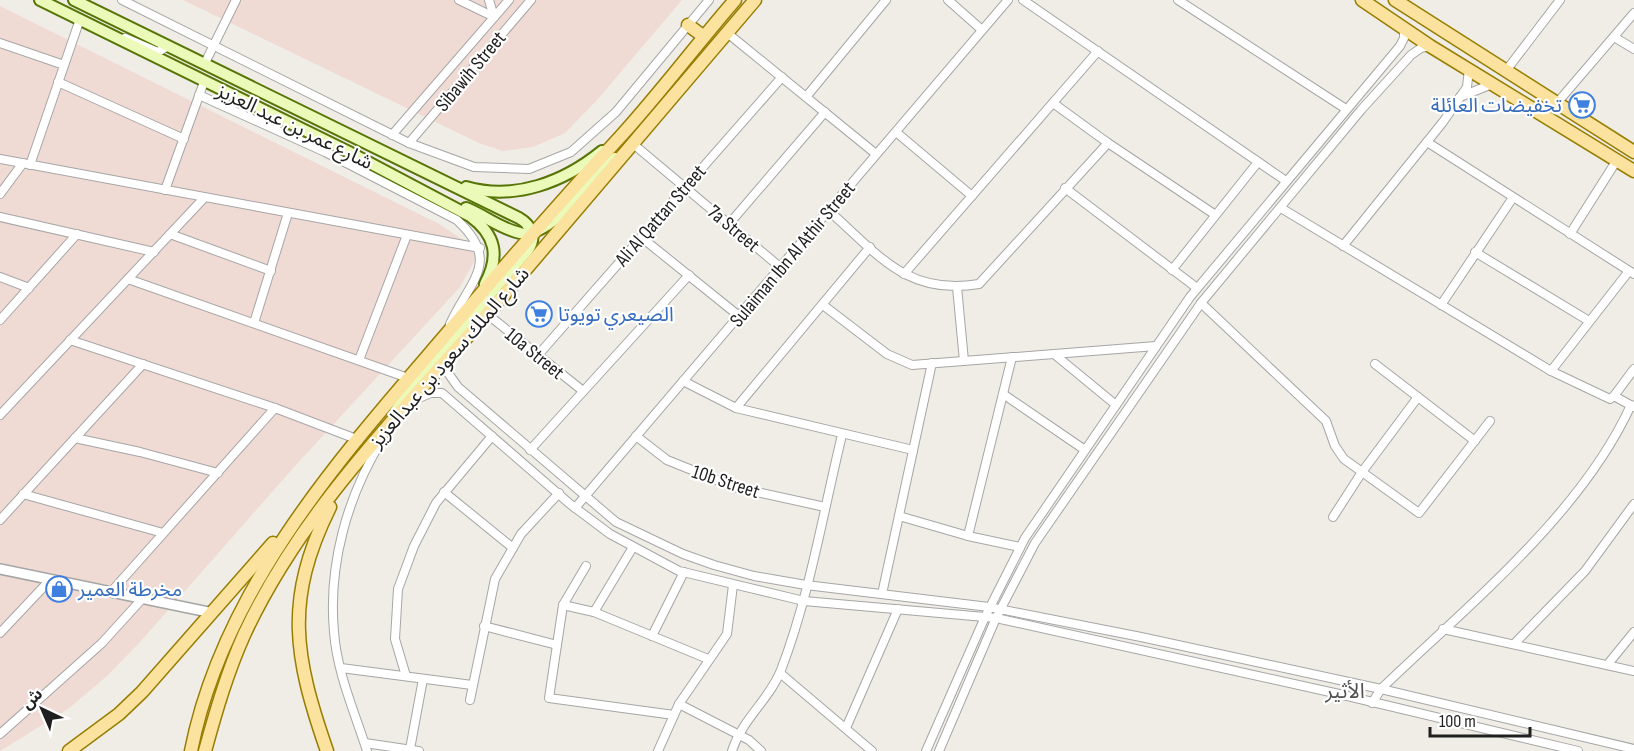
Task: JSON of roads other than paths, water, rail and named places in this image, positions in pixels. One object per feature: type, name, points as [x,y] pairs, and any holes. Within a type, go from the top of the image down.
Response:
[{"type":"main road","name":"شارع عمر بن عبد العزيز","points":[[40,0],[432,194],[470,216],[491,237],[495,260],[482,291]]},
{"type":"main road","points":[[74,0],[519,218],[528,225],[532,232],[532,244],[528,250],[408,392],[383,430]]},
{"type":"main road","name":"شارع الملك سعود بن عبدالعزيز","points":[[205,751],[223,686],[245,633],[292,552],[332,493],[383,430],[488,314],[627,139],[703,36],[735,0]]},
{"type":"main road","name":"شارع الملك سعود بن عبدالعزيز","points":[[191,751],[209,686],[246,602],[280,543],[316,492],[408,378],[532,232],[627,139],[755,0]]},
{"type":"main road","points":[[1362,0],[1430,46],[1634,171]]},
{"type":"main road","points":[[1395,0],[1634,152]]},
{"type":"main road","points":[[688,25],[703,36]]},
{"type":"main road","points":[[440,179],[488,191],[536,187],[574,171],[627,139]]},
{"type":"main road","points":[[432,194],[517,232],[532,232]]},
{"type":"main road","points":[[327,751],[301,666],[297,631],[298,602],[303,572],[322,524],[334,500],[365,454]]},
{"type":"main road","points":[[69,751],[119,714],[142,692],[316,492]]},
{"type":"street","points":[[122,0],[409,143],[474,167],[529,169],[571,153],[616,112],[709,0]]},
{"type":"street","points":[[205,63],[236,0]]},
{"type":"street","points":[[459,0],[494,17]]},
{"type":"street","points":[[494,17],[491,0],[506,3]]},
{"type":"street","name":"Sibawih Street","points":[[409,143],[531,0]]},
{"type":"street","points":[[806,97],[886,0]]},
{"type":"street","points":[[948,0],[982,30]]},
{"type":"street","name":"Sulaiman Ibn Al Athir Street","points":[[575,508],[1008,0]]},
{"type":"street","points":[[1023,0],[1286,181]]},
{"type":"street","points":[[1178,0],[1346,109]]},
{"type":"street","points":[[1505,72],[1560,0]]},
{"type":"street","name":"Sibawih Street","points":[[392,135],[506,3]]},
{"type":"street","points":[[1557,103],[1634,13]]},
{"type":"street","points":[[0,194],[26,164],[80,19]]},
{"type":"street","points":[[926,751],[989,607],[1020,547],[1197,288],[1400,46],[1404,38],[1404,27]]},
{"type":"street","points":[[726,32],[876,154]]},
{"type":"street","points":[[106,33],[136,41],[158,52],[168,46]]},
{"type":"street","points":[[1614,37],[1634,49]]},
{"type":"street","points":[[0,43],[64,65]]},
{"type":"street","points":[[939,751],[1000,609],[1035,543],[1201,303],[1361,110],[1411,55],[1421,48],[1430,46]]},
{"type":"street","points":[[904,274],[1098,51]]},
{"type":"street","points":[[1343,246],[1427,142],[1460,97],[1467,87],[1469,69]]},
{"type":"street","name":"Ali Al Qattan Street","points":[[539,354],[782,77]]},
{"type":"street","points":[[58,82],[184,139]]},
{"type":"street","points":[[165,190],[204,82]]},
{"type":"street","points":[[1460,97],[1492,84]]},
{"type":"street","points":[[1361,110],[1362,92]]},
{"type":"street","points":[[199,95],[457,220],[473,236],[480,248],[477,278],[459,305],[445,335]]},
{"type":"street","points":[[1053,103],[1214,214]]},
{"type":"street","points":[[729,225],[825,112]]},
{"type":"street","points":[[277,131],[294,126]]},
{"type":"street","points":[[896,132],[972,196]]},
{"type":"street","name":"7a Street","points":[[627,139],[780,267]]},
{"type":"street","points":[[1427,142],[1512,199],[1631,273],[1589,321],[1551,371]]},
{"type":"street","points":[[829,211],[904,274],[923,283],[957,287],[979,284],[1108,143]]},
{"type":"street","points":[[0,159],[480,248]]},
{"type":"street","points":[[1570,234],[1617,160]]},
{"type":"street","points":[[1172,270],[1214,214],[1258,162]]},
{"type":"street","points":[[1065,188],[1197,288]]},
{"type":"street","points":[[0,415],[204,198]]},
{"type":"street","points":[[1441,305],[1512,199]]},
{"type":"street","points":[[1281,208],[1551,371],[1610,399],[1634,369]]},
{"type":"street","points":[[254,323],[288,213]]},
{"type":"street","points":[[0,217],[154,252]]},
{"type":"street","points":[[0,320],[3,313],[29,288],[77,234]]},
{"type":"street","points":[[170,234],[271,271]]},
{"type":"street","points":[[359,360],[407,235]]},
{"type":"street","points":[[641,237],[739,316]]},
{"type":"street","points":[[736,408],[870,247]]},
{"type":"street","points":[[1475,252],[1589,321]]},
{"type":"street","points":[[530,450],[689,275]]},
{"type":"street","points":[[0,277],[29,288]]},
{"type":"street","points":[[128,279],[408,378]]},
{"type":"street","points":[[957,287],[964,361]]},
{"type":"street","points":[[1201,303],[1326,421],[1335,446],[1344,459],[1419,513],[1490,421]]},
{"type":"street","points":[[822,305],[887,354],[912,365],[1156,346]]},
{"type":"street","name":"10a Street","points":[[488,314],[583,391]]},
{"type":"street","points":[[70,340],[275,408],[358,440]]},
{"type":"street","points":[[1054,354],[1116,405]]},
{"type":"street","points":[[968,536],[1012,357]]},
{"type":"street","points":[[449,359],[448,374],[458,387],[616,522],[683,554],[754,576],[806,585],[1000,609],[1381,688],[1634,749]]},
{"type":"street","points":[[882,594],[932,363]]},
{"type":"street","points":[[0,520],[143,364]]},
{"type":"street","points":[[1375,364],[1475,441]]},
{"type":"street","points":[[684,381],[736,408],[913,450]]},
{"type":"street","points":[[448,397],[450,388],[458,387]]},
{"type":"street","points":[[412,400],[438,392],[448,397],[575,508],[610,534],[684,572],[804,601],[996,618],[1578,751]]},
{"type":"street","points":[[1003,394],[1085,450]]},
{"type":"street","points":[[1372,703],[1381,688],[1556,518],[1610,445],[1633,406],[1614,396]]},
{"type":"street","points":[[1333,517],[1362,472],[1418,397]]},
{"type":"street","points":[[111,592],[275,408]]},
{"type":"street","points":[[402,411],[375,452],[358,485],[339,542],[333,603],[334,633],[340,668],[366,747],[419,751]]},
{"type":"street","points":[[732,751],[737,734],[780,673],[804,601],[842,435]]},
{"type":"street","points":[[406,676],[395,639],[398,589],[414,546],[436,503],[492,436]]},
{"type":"street","name":"10b Street","points":[[636,436],[667,460],[724,484],[825,507]]},
{"type":"street","points":[[75,438],[140,452],[218,473]]},
{"type":"street","points":[[444,492],[513,548]]},
{"type":"street","points":[[470,700],[495,579],[521,534],[559,493]]},
{"type":"street","points":[[23,494],[163,533]]},
{"type":"street","points":[[1514,644],[1585,572],[1634,504]]},
{"type":"street","points":[[899,516],[968,536],[1020,547]]},
{"type":"street","points":[[594,612],[633,547]]},
{"type":"street","points":[[586,566],[563,605],[549,698],[674,715]]},
{"type":"street","points":[[0,569],[213,613]]},
{"type":"street","points":[[652,636],[684,572]]},
{"type":"street","points":[[0,633],[50,580]]},
{"type":"street","points":[[658,751],[679,704],[727,634],[733,585]]},
{"type":"street","points":[[0,734],[7,725],[102,643],[142,598]]},
{"type":"street","points":[[563,605],[594,612],[708,659]]},
{"type":"street","points":[[846,728],[898,609]]},
{"type":"street","points":[[484,626],[557,645]]},
{"type":"street","points":[[1443,628],[1608,664],[1634,672]]},
{"type":"street","points":[[1608,664],[1634,632]]},
{"type":"street","points":[[340,668],[472,685]]},
{"type":"street","points":[[780,673],[872,751]]},
{"type":"street","points":[[410,750],[423,679]]},
{"type":"street","points":[[679,704],[737,734],[761,751]]},
{"type":"street","points":[[0,718],[7,725]]},
{"type":"place","name":"تخفيضات العائلة","points":[[1582,105]]},
{"type":"place","name":"الصيعري تويوتا","points":[[539,314]]},
{"type":"place","name":"مخرطة العمير","points":[[59,589]]},
{"type":"district","name":"الأثير","points":[[1345,691]]}]
